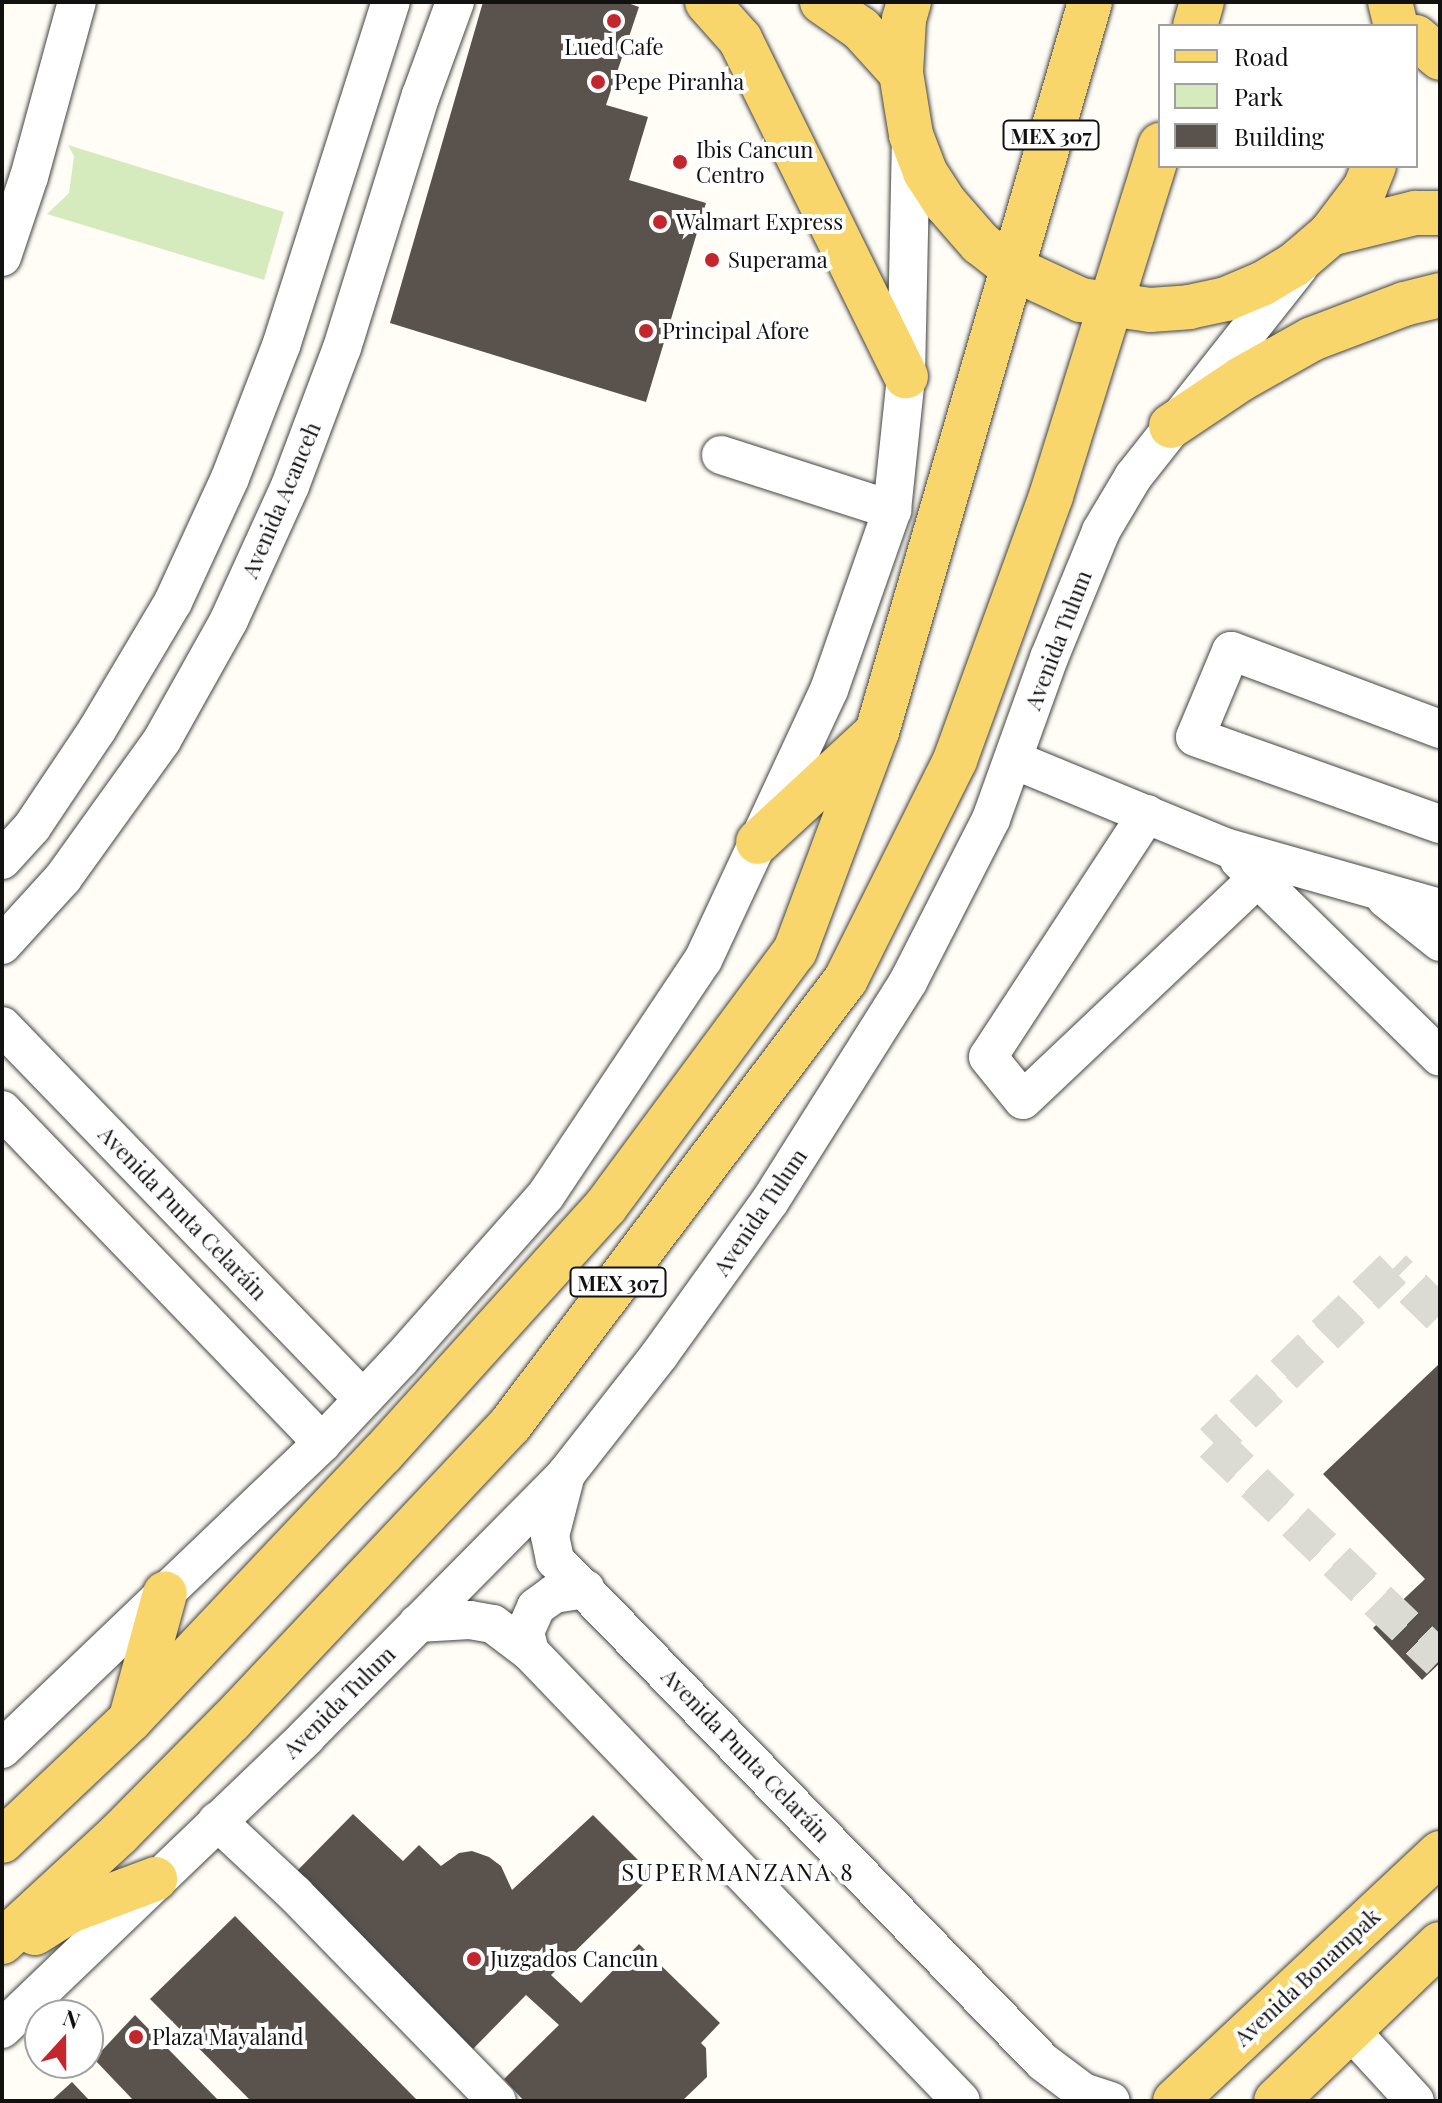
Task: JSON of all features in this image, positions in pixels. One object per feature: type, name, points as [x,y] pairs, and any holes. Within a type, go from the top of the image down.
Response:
[{"type":"main road","points":[[707,2],[740,39],[906,376]]},
{"type":"main road","points":[[822,2],[861,29],[901,73]]},
{"type":"main road","points":[[909,2],[904,19],[901,73],[911,135],[925,172],[946,204],[980,243],[1012,268],[1051,289],[1112,307],[1150,310],[1226,299],[1262,284],[1321,242],[1365,188],[1373,168]]},
{"type":"main road","name":"MEX 307","points":[[2,1841],[131,1719],[382,1454],[606,1206],[795,951],[877,732],[1090,2]]},
{"type":"main road","points":[[1196,24],[1202,2]]},
{"type":"main road","points":[[1418,38],[1440,58]]},
{"type":"main road","name":"MEX 307","points":[[2,1942],[119,1834],[510,1425],[846,979],[955,760],[1051,496],[1158,152]]},
{"type":"main road","points":[[1321,242],[1415,213],[1440,213]]},
{"type":"main road","points":[[1171,426],[1241,379],[1312,339],[1404,304],[1440,295]]},
{"type":"main road","points":[[758,842],[877,732]]},
{"type":"main road","points":[[131,1719],[165,1593]]},
{"type":"main road","name":"Avenida Bonampak","points":[[1175,2101],[1440,1853]]},
{"type":"main road","points":[[2,1954],[70,1911],[155,1879]]},
{"type":"main road","points":[[1276,2101],[1440,1944]]},
{"type":"street","points":[[2,257],[29,177],[77,2]]},
{"type":"street","points":[[2,860],[32,827],[104,717],[173,602],[230,478],[281,346],[391,2]]},
{"type":"street","name":"Avenida Acanceh","points":[[2,945],[63,878],[162,740],[229,620],[290,486],[342,348],[421,95],[455,2]]},
{"type":"street","points":[[2,1749],[322,1443],[546,1195],[703,960],[829,690],[892,510],[906,376],[911,135]]},
{"type":"street","name":"Avenida Tulum","points":[[2,2029],[217,1821],[566,1474],[660,1354],[770,1201],[908,982],[991,819],[1049,658],[1101,531],[1133,477],[1321,242]]},
{"type":"street","points":[[721,455],[892,510]]},
{"type":"street","points":[[1440,729],[1231,651],[1195,737],[1440,824]]},
{"type":"street","points":[[1014,760],[1228,848],[1440,908]]},
{"type":"street","points":[[1147,814],[988,1057],[1023,1100],[1258,878]]},
{"type":"street","points":[[1228,848],[1440,1057]]},
{"type":"street","points":[[1374,890],[1440,942]]},
{"type":"street","name":"Avenida Punta Celaráin","points":[[2,1026],[363,1399]]},
{"type":"street","points":[[2,1110],[322,1443]]},
{"type":"street","name":"Avenida Punta Celaráin","points":[[566,1474],[550,1536],[555,1560],[1043,2062],[1083,2092],[1111,2101]]},
{"type":"street","points":[[530,1652],[525,1632],[536,1607],[554,1594],[586,1589]]},
{"type":"street","points":[[418,1623],[470,1620],[493,1624],[530,1652],[961,2101]]},
{"type":"street","points":[[217,1821],[295,1894],[497,2101]]},
{"type":"street","points":[[1350,2030],[1412,2100]]},
{"type":"street","points":[[1043,2062],[1047,2096],[1044,2101]]},
{"type":"street","points":[[1153,2101],[1210,2068]]},
{"type":"green space","points":[[68,145],[284,212],[264,280],[47,214],[69,193],[74,156]]},
{"type":"building","points":[[483,2],[625,2],[639,7],[606,105],[648,117],[629,180],[706,203],[646,402],[390,323]]},
{"type":"building","points":[[1438,1365],[1440,1663],[1422,1680],[1373,1628],[1425,1579],[1323,1474]]},
{"type":"building","name":"Juzgados Cancun","points":[[353,1814],[403,1861],[419,1845],[441,1866],[459,1853],[472,1851],[489,1857],[501,1866],[512,1890],[593,1815],[653,1875],[551,1975],[581,2003],[639,1944],[720,2023],[701,2043],[706,2048],[707,2077],[682,2101],[524,2101],[504,2079],[559,2025],[526,1995],[473,2049],[294,1874]]},
{"type":"building","points":[[235,1916],[416,2099],[414,2101],[251,2101],[150,1999]]},
{"type":"building","name":"Plaza Mayaland","points":[[135,2015],[219,2101],[134,2101],[104,2070],[104,2048]]},
{"type":"building","points":[[72,2082],[90,2101],[51,2101]]},
{"type":"tunnel","points":[[1440,1315],[1393,1269],[1213,1443],[1440,1660]]},
{"type":"place","name":"Lued Cafe","points":[[614,21]]},
{"type":"place","name":"Pepe Piranha","points":[[598,82]]},
{"type":"place","name":"Ibis Cancun Centro","points":[[680,162]]},
{"type":"place","name":"Walmart Express","points":[[660,222]]},
{"type":"place","name":"Superama","points":[[712,260]]},
{"type":"place","name":"Principal Afore","points":[[646,331]]},
{"type":"place","name":"Juzgados Cancun","points":[[474,1959]]},
{"type":"place","name":"Plaza Mayaland","points":[[136,2037]]},
{"type":"district","name":"SUPERMANZANA 8","points":[[738,1872]]}]
